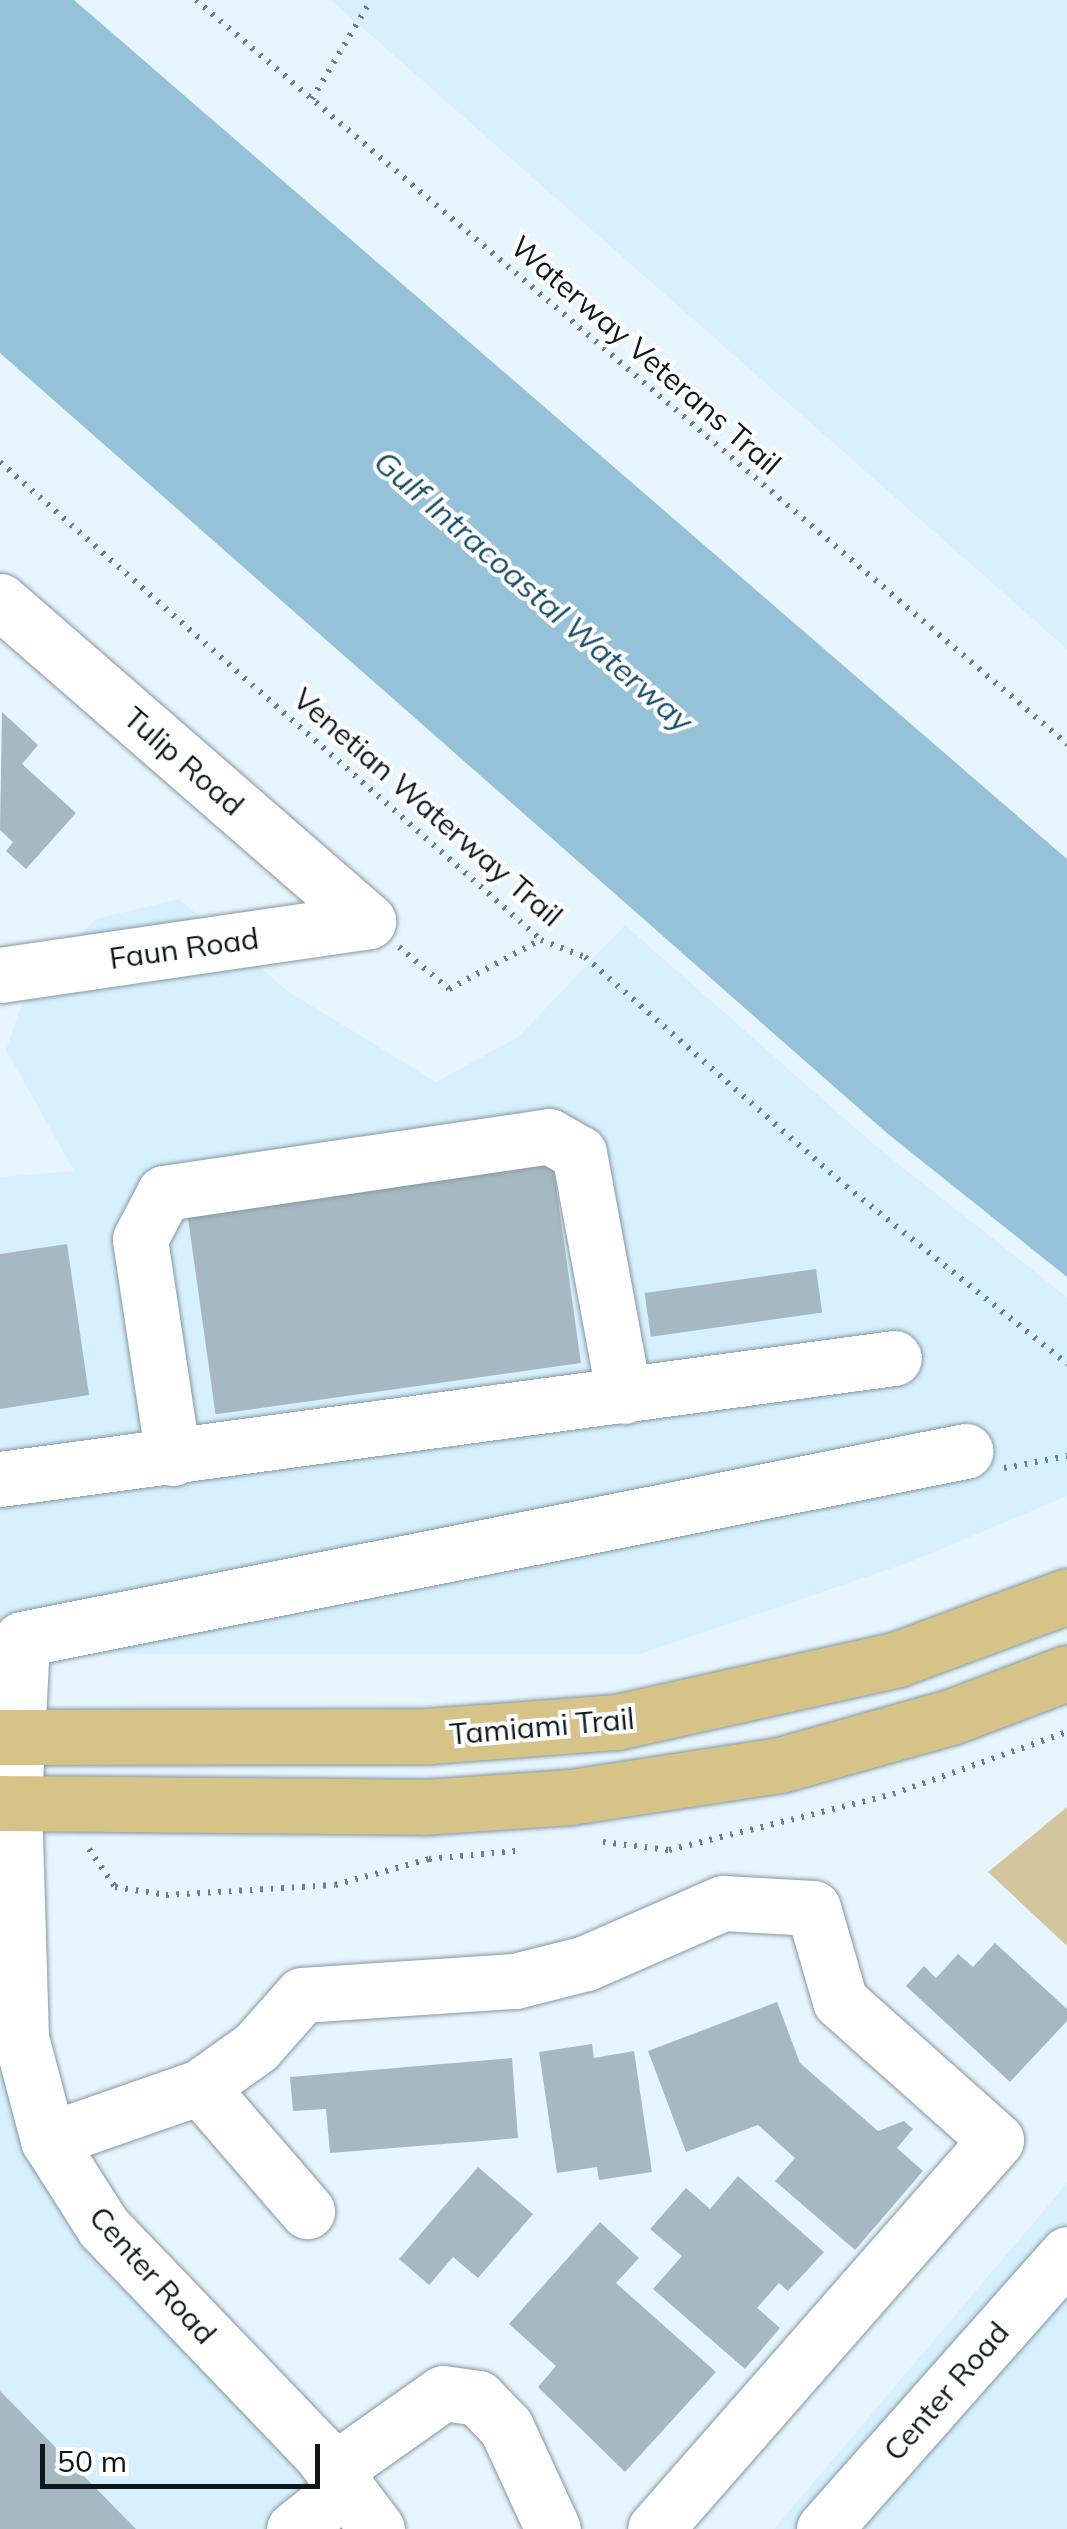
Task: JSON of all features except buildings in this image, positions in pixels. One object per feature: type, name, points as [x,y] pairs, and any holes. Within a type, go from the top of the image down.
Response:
[{"type":"main road","name":"Tamiami Trail","points":[[9,1737],[429,1736],[617,1722],[898,1659],[1067,1596]]},
{"type":"main road","points":[[7,1803],[424,1807],[630,1790],[708,1780],[858,1745],[1067,1673]]},
{"type":"street","name":"Tulip Road","points":[[0,602],[368,921]]},
{"type":"street","name":"Faun Road","points":[[0,975],[368,921]]},
{"type":"street","points":[[174,1458],[140,1239],[164,1193],[549,1136],[578,1152],[624,1396]]},
{"type":"street","points":[[0,1479],[894,1358]]},
{"type":"street","points":[[11,1626],[965,1451]]},
{"type":"street","name":"Center Road","points":[[11,1626],[7,1803],[28,2126],[104,2228],[352,2495]]},
{"type":"street","points":[[28,2126],[200,2087],[256,2048],[302,1995],[515,1981],[586,1963],[722,1903],[813,1908],[840,2001],[996,2140],[655,2529]]},
{"type":"street","points":[[200,2087],[307,2210]]},
{"type":"street","name":"Center Road","points":[[824,2529],[1067,2254]]},
{"type":"street","points":[[294,2529],[352,2495],[443,2393],[478,2398],[506,2427],[553,2529]]},
{"type":"path","name":"Waterway Veterans Trail","points":[[196,0],[1067,744]]},
{"type":"path","points":[[312,99],[371,0]]},
{"type":"path","name":"Venetian Waterway Trail","points":[[0,462],[540,940],[585,957],[846,1186],[1067,1364]]},
{"type":"path","points":[[368,921],[450,989],[540,940]]},
{"type":"path","points":[[965,1451],[999,1468],[1067,1456]]},
{"type":"shaded area","points":[[331,0],[1067,0],[1067,649]]},
{"type":"shaded area","points":[[179,899],[289,992],[436,1082],[518,1037],[625,925],[877,1147],[1067,1297],[1067,1496],[913,1561],[640,1654],[0,1654],[0,1177],[74,1171],[6,1050],[21,1006],[95,919]]},
{"type":"shaded area","points":[[1067,1807],[1067,1946],[988,1872]]},
{"type":"shaded area","points":[[0,2040],[352,2529],[0,2529]]},
{"type":"shaded area","points":[[1067,2183],[1067,2529],[774,2529]]},
{"type":"water","name":"Gulf Intracoastal Waterway","points":[[0,0],[74,0],[1067,859],[1067,1277],[888,1134],[0,353]]}]
